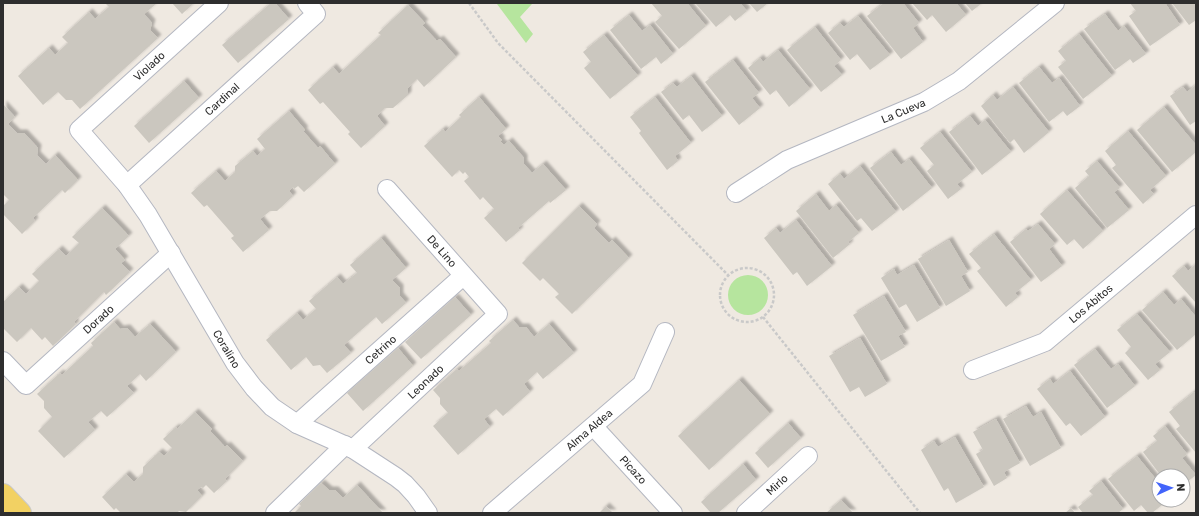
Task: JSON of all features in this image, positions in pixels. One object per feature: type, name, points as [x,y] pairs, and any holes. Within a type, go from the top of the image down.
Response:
[{"type":"main road","points":[[3,495],[20,513]]},
{"type":"street","name":"Violado","points":[[79,130],[218,3]]},
{"type":"street","name":"La Cueva","points":[[736,192],[787,160],[924,102],[959,81],[1055,3]]},
{"type":"street","name":"Cardinal","points":[[127,185],[312,8]]},
{"type":"street","name":"Coralino","points":[[79,130],[127,185],[148,215],[235,363],[254,388],[272,407],[297,424],[349,447],[405,484],[428,513]]},
{"type":"street","name":"De Lino","points":[[387,189],[498,314]]},
{"type":"street","name":"Los Abitos","points":[[973,370],[1046,342],[1196,215]]},
{"type":"street","name":"Dorado","points":[[3,361],[26,385],[170,253]]},
{"type":"street","name":"Cetrino","points":[[297,424],[463,276]]},
{"type":"street","name":"Leonado","points":[[275,513],[498,314]]},
{"type":"street","name":"Alma Aldea","points":[[492,513],[594,427],[642,384],[665,332]]},
{"type":"street","name":"Picazo","points":[[594,427],[673,513]]},
{"type":"street","name":"Mirlo","points":[[746,513],[808,456]]},
{"type":"path","points":[[469,3],[498,43],[728,275]]},
{"type":"path","points":[[745,268],[755,269],[762,272],[769,278],[773,286],[773,303],[770,311],[756,322],[738,322],[730,317],[723,310],[719,291],[722,282],[728,275],[736,270],[745,268]]},
{"type":"path","points":[[763,317],[920,513]]},
{"type":"green space","points":[[496,3],[532,4],[520,17],[533,34],[526,43],[497,4]]},
{"type":"green space","points":[[748,275],[756,277],[762,281],[766,287],[768,295],[766,303],[762,309],[756,313],[748,315],[740,313],[734,309],[730,303],[728,295],[730,287],[734,281],[740,277]]},
{"type":"building","points":[[105,3],[157,3],[144,14],[152,23],[150,30],[158,38],[80,109],[72,100],[66,100],[58,92],[43,105],[18,76],[49,48],[55,55],[68,43],[62,37],[89,12],[95,19],[109,7]]},
{"type":"building","points":[[172,3],[194,3],[182,14]]},
{"type":"building","points":[[271,3],[275,3],[289,19],[238,63],[222,45]]},
{"type":"building","points":[[651,3],[687,3],[706,26],[679,49],[655,22],[662,16]]},
{"type":"building","points":[[695,3],[740,3],[747,11],[735,21],[730,15],[716,27]]},
{"type":"building","points":[[749,3],[768,3],[757,12]]},
{"type":"building","points":[[884,3],[903,3],[919,23],[913,28],[923,42],[901,59],[867,16]]},
{"type":"building","points":[[912,3],[956,3],[966,15],[946,32],[932,15],[927,20]]},
{"type":"building","points":[[965,3],[982,3],[972,11]]},
{"type":"building","points":[[1130,3],[1165,3],[1180,25],[1150,46],[1129,16],[1136,11]]},
{"type":"building","points":[[1172,3],[1196,3],[1196,20],[1189,25]]},
{"type":"building","points":[[408,5],[425,23],[422,25],[437,41],[440,39],[456,57],[424,87],[417,79],[408,88],[408,95],[393,108],[385,108],[377,116],[385,126],[361,148],[348,134],[350,132],[323,102],[320,104],[308,90],[333,67],[339,74],[381,35],[378,33]]},
{"type":"building","points":[[1105,14],[1118,31],[1124,26],[1146,54],[1133,63],[1130,59],[1115,70],[1084,29]]},
{"type":"building","points":[[629,15],[642,31],[650,25],[673,54],[661,64],[656,57],[641,69],[610,30]]},
{"type":"building","points":[[858,16],[890,55],[870,70],[857,54],[850,60],[828,33],[840,23],[844,27]]},
{"type":"building","points":[[815,27],[841,60],[834,66],[842,75],[821,92],[787,50]]},
{"type":"building","points":[[1079,34],[1112,76],[1083,99],[1058,67],[1066,61],[1058,51]]},
{"type":"building","points":[[604,35],[638,76],[610,99],[584,68],[591,62],[583,52]]},
{"type":"building","points":[[778,50],[810,89],[789,107],[776,90],[770,95],[748,68],[760,58],[763,62]]},
{"type":"building","points":[[733,60],[759,93],[752,98],[760,108],[739,125],[705,82]]},
{"type":"building","points":[[1039,67],[1052,83],[1059,78],[1080,106],[1067,116],[1063,111],[1049,122],[1019,83]]},
{"type":"building","points":[[691,76],[722,116],[702,132],[689,115],[683,120],[661,92],[673,83],[677,87]]},
{"type":"building","points":[[184,81],[199,98],[149,143],[134,126]]},
{"type":"building","points":[[1196,85],[1196,121],[1190,125],[1170,96],[1183,87],[1187,92]]},
{"type":"building","points":[[1013,87],[1049,132],[1024,153],[1014,139],[1010,143],[981,106],[993,95],[997,100]]},
{"type":"building","points":[[479,97],[506,129],[498,136],[502,140],[500,141],[504,145],[509,141],[524,158],[524,164],[532,173],[543,164],[566,190],[550,203],[549,201],[518,228],[520,230],[506,242],[484,218],[494,209],[483,197],[480,200],[464,181],[469,177],[465,172],[463,174],[459,170],[452,177],[424,146],[443,129],[445,132],[461,117],[459,115]]},
{"type":"building","points":[[655,97],[691,143],[675,156],[678,161],[667,170],[639,133],[641,131],[630,117]]},
{"type":"building","points":[[3,104],[15,117],[8,124],[17,133],[24,133],[38,148],[37,155],[46,164],[55,155],[78,180],[65,193],[62,190],[33,218],[35,221],[22,234],[3,214],[3,206],[9,200],[3,194]]},
{"type":"building","points":[[1164,107],[1196,145],[1196,152],[1172,172],[1137,130]]},
{"type":"building","points":[[289,111],[305,130],[303,131],[318,148],[320,146],[335,164],[304,192],[298,186],[294,189],[293,187],[289,191],[293,196],[277,211],[270,211],[260,219],[269,230],[243,252],[231,238],[234,236],[207,205],[204,207],[191,193],[216,171],[225,181],[235,172],[235,166],[253,151],[257,156],[265,149],[257,139]]},
{"type":"building","points":[[970,116],[978,126],[985,120],[1011,152],[982,175],[949,132]]},
{"type":"building","points":[[1128,131],[1166,176],[1150,190],[1154,194],[1143,204],[1112,168],[1116,165],[1105,151]]},
{"type":"building","points":[[940,132],[972,172],[957,184],[961,189],[948,199],[927,171],[934,165],[920,148]]},
{"type":"building","points":[[891,152],[901,165],[909,159],[932,188],[903,211],[870,168]]},
{"type":"building","points":[[1097,161],[1120,188],[1114,192],[1129,210],[1107,228],[1075,188],[1089,176],[1085,171]]},
{"type":"building","points":[[860,166],[896,212],[872,231],[861,218],[857,221],[828,184],[840,174],[844,179]]},
{"type":"building","points":[[1067,190],[1103,231],[1083,249],[1074,239],[1067,245],[1040,214]]},
{"type":"building","points":[[816,194],[829,211],[836,205],[859,233],[848,242],[850,244],[833,258],[796,211]]},
{"type":"building","points":[[579,206],[597,224],[594,228],[609,243],[612,240],[629,258],[572,314],[555,297],[559,294],[543,278],[540,281],[522,263]]},
{"type":"building","points":[[102,208],[129,236],[115,249],[125,260],[121,263],[130,272],[106,295],[104,292],[74,322],[76,324],[53,346],[45,337],[42,340],[31,328],[17,342],[3,328],[3,302],[19,287],[26,294],[39,281],[32,274],[59,249],[66,256],[79,243],[72,237]]},
{"type":"building","points":[[796,220],[832,266],[807,286],[797,272],[793,275],[764,238],[776,228],[780,233]]},
{"type":"building","points":[[1038,224],[1055,244],[1049,249],[1062,266],[1041,282],[1010,242],[1026,229],[1028,231]]},
{"type":"building","points":[[994,234],[1031,280],[1015,293],[1018,297],[1006,307],[977,271],[981,268],[969,254]]},
{"type":"building","points":[[381,238],[406,268],[392,280],[400,288],[400,296],[406,303],[382,324],[376,317],[344,345],[351,353],[327,373],[320,365],[313,366],[306,357],[291,370],[266,340],[297,313],[303,320],[316,309],[309,301],[337,277],[343,284],[357,273],[350,265]]},
{"type":"building","points":[[949,240],[968,272],[961,276],[970,291],[946,306],[918,259]]},
{"type":"building","points":[[1196,264],[1196,303],[1172,276],[1184,266],[1188,271]]},
{"type":"building","points":[[914,265],[940,308],[917,322],[906,304],[899,308],[881,278],[894,269],[897,275]]},
{"type":"building","points":[[1163,292],[1174,305],[1181,299],[1196,317],[1196,334],[1177,350],[1142,310]]},
{"type":"building","points":[[884,296],[906,332],[898,336],[905,347],[881,361],[853,315]]},
{"type":"building","points":[[455,297],[471,315],[421,359],[405,342]]},
{"type":"building","points":[[1137,314],[1170,352],[1155,364],[1160,370],[1148,380],[1125,353],[1131,347],[1117,330]]},
{"type":"building","points":[[513,320],[519,327],[526,327],[534,337],[549,324],[574,353],[543,379],[537,372],[524,384],[530,392],[503,416],[496,409],[484,419],[490,427],[458,455],[433,426],[448,413],[440,404],[440,398],[433,390],[457,369],[459,371],[491,343],[489,341]]},
{"type":"building","points":[[114,322],[120,329],[127,328],[135,337],[150,324],[176,352],[146,381],[140,374],[127,386],[134,393],[107,417],[101,411],[88,422],[95,430],[64,458],[38,431],[52,417],[44,408],[44,401],[37,394],[60,373],[62,375],[93,346],[91,343]]},
{"type":"building","points":[[860,338],[887,384],[865,397],[859,387],[850,392],[829,356]]},
{"type":"building","points":[[398,348],[413,366],[363,411],[347,393]]},
{"type":"building","points":[[1095,349],[1111,369],[1118,364],[1135,386],[1107,408],[1074,365]]},
{"type":"building","points":[[1070,371],[1105,417],[1081,436],[1070,423],[1066,426],[1037,389],[1050,379],[1053,384]]},
{"type":"building","points":[[739,380],[770,414],[709,470],[678,436]]},
{"type":"building","points":[[1194,392],[1196,395],[1196,453],[1176,429],[1180,426],[1169,412]]},
{"type":"building","points":[[1026,406],[1033,417],[1041,412],[1061,448],[1030,466],[1003,419]]},
{"type":"building","points":[[195,412],[212,429],[210,431],[225,447],[227,445],[243,461],[225,479],[227,481],[214,493],[206,485],[197,490],[202,496],[186,512],[121,513],[116,508],[114,510],[102,497],[126,474],[134,482],[143,474],[143,467],[159,452],[164,456],[172,448],[163,439],[176,427],[177,429]]},
{"type":"building","points":[[996,419],[1020,463],[1004,472],[1007,478],[994,486],[976,454],[983,450],[973,432]]},
{"type":"building","points":[[788,423],[801,438],[768,468],[755,453]]},
{"type":"building","points":[[1165,426],[1187,454],[1182,458],[1190,468],[1155,468],[1143,452],[1157,441],[1153,436]]},
{"type":"building","points":[[955,437],[984,487],[956,503],[948,488],[944,491],[921,450],[934,441],[938,447]]},
{"type":"building","points":[[1137,456],[1151,473],[1151,508],[1158,508],[1152,513],[1148,513],[1141,505],[1134,511],[1108,479]]},
{"type":"building","points":[[743,464],[756,480],[718,513],[711,513],[701,502]]},
{"type":"building","points":[[1191,469],[1196,475],[1191,479]]},
{"type":"building","points":[[1101,481],[1123,509],[1118,513],[1083,513],[1078,507],[1093,495],[1089,491]]},
{"type":"building","points":[[321,483],[329,490],[335,490],[343,498],[357,485],[383,513],[294,513],[301,506],[299,504]]},
{"type":"building","points":[[841,500],[853,513],[826,513]]},
{"type":"building","points":[[606,506],[613,513],[599,513]]},
{"type":"building","points":[[1071,508],[1075,513],[1065,513]]}]
